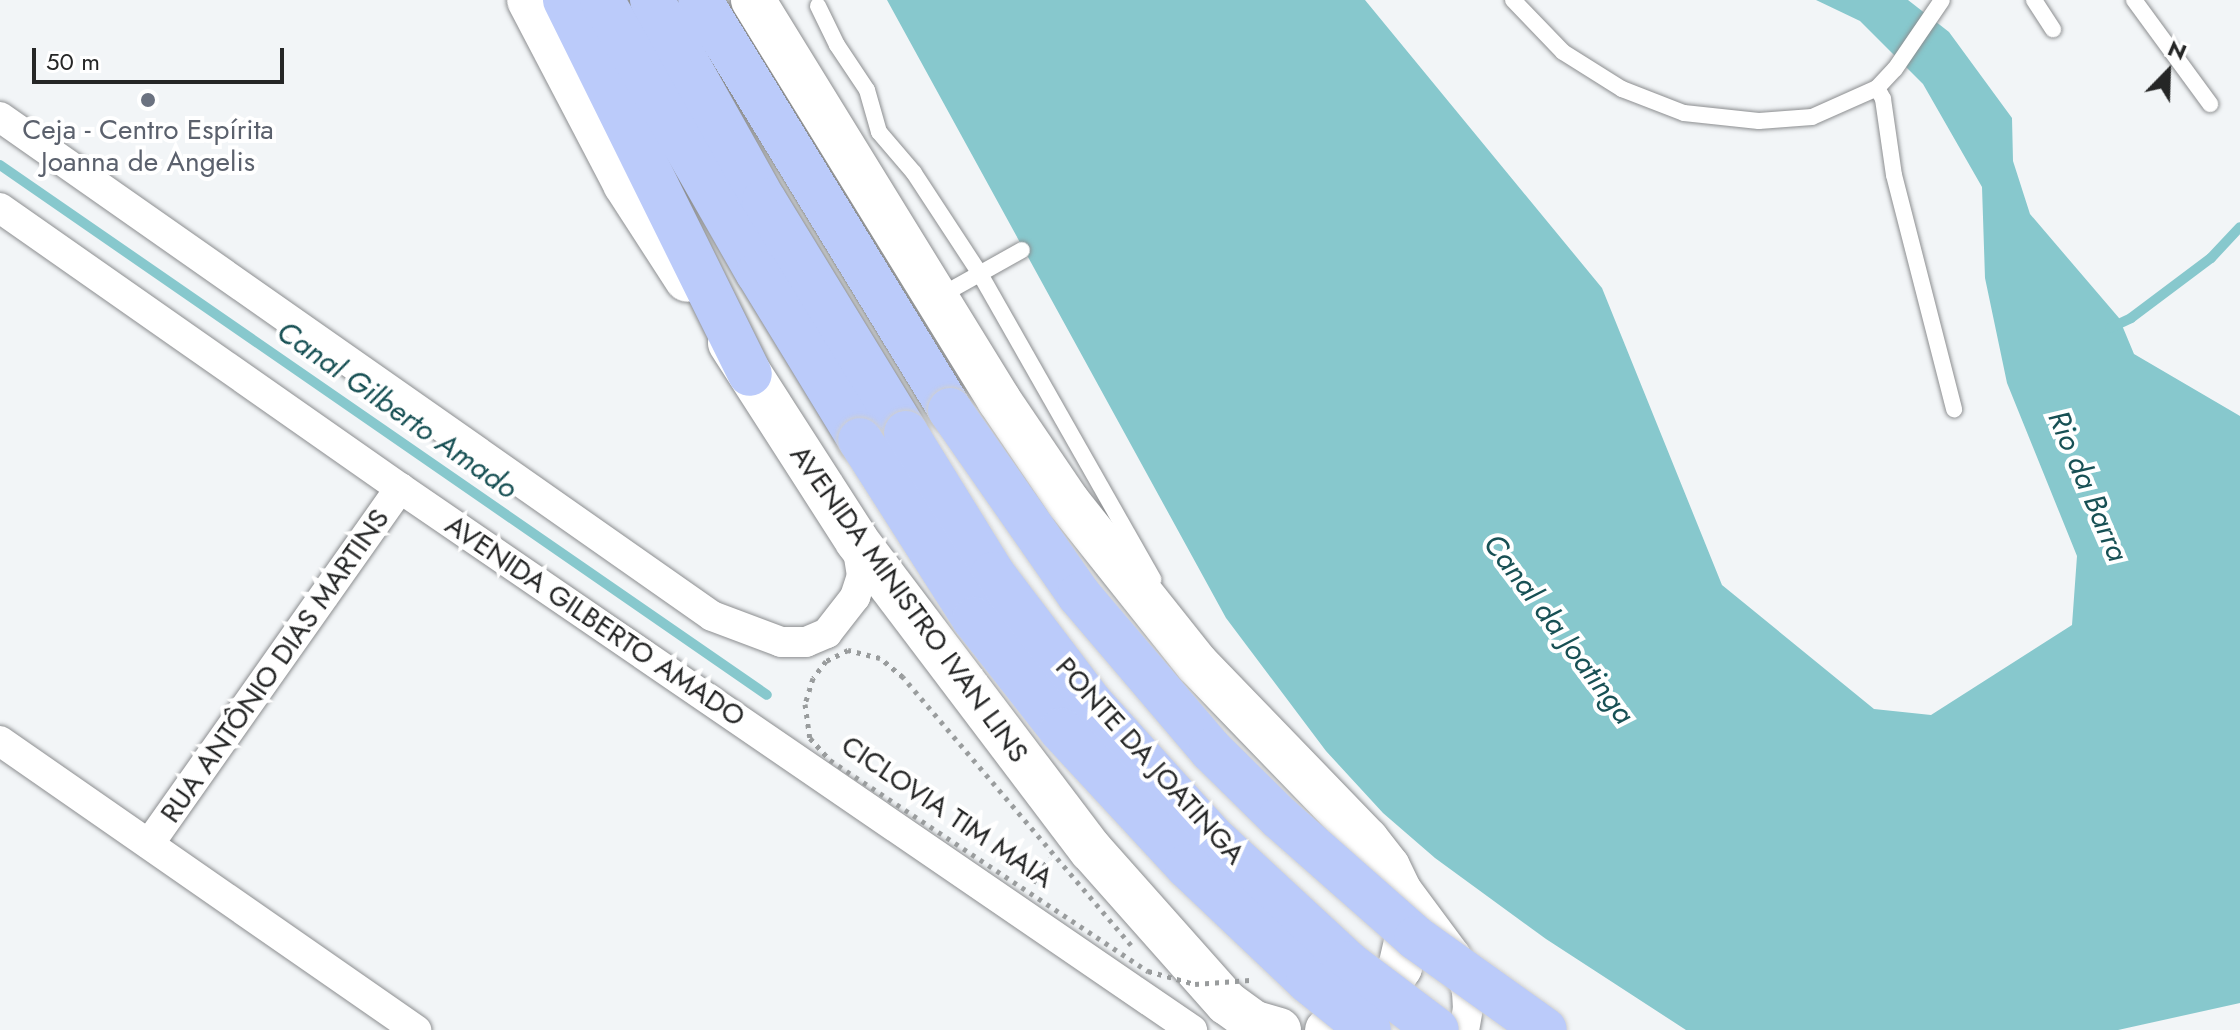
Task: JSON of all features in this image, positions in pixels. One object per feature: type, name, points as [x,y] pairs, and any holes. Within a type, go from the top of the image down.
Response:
[{"type":"highway","points":[[565,0],[750,374]]},
{"type":"highway","name":"AVENIDA MINISTRO IVAN LINS","points":[[602,0],[758,273],[860,440]]},
{"type":"highway","points":[[630,0],[764,200]]},
{"type":"highway","points":[[652,0],[764,200]]},
{"type":"highway","name":"PONTE DA JOATINGA","points":[[700,0],[950,410],[1079,595],[1211,750],[1280,818],[1416,938],[1545,1030]]},
{"type":"highway","name":"PONTE DA JOATINGA","points":[[764,200],[993,574],[1091,703],[1212,837],[1348,963],[1437,1030]]},
{"type":"highway","name":"PONTE DA JOATINGA","points":[[860,440],[974,619],[1061,730],[1187,866],[1308,981],[1369,1030]]},
{"type":"main road","name":"AVENIDA MINISTRO IVAN LINS","points":[[529,0],[625,184],[857,541],[1091,850],[1242,1004],[1255,1023],[1279,1030]]},
{"type":"main road","points":[[753,0],[999,400],[1068,502],[1197,664],[1367,840],[1388,867],[1403,898],[1408,933],[1400,967],[1382,996],[1356,1019],[1327,1030]]},
{"type":"street","points":[[0,117],[712,616],[781,642],[806,642],[827,633],[855,597],[862,576],[857,541]]},
{"type":"street","name":"AVENIDA GILBERTO AMADO","points":[[0,208],[400,488],[1192,1030]]},
{"type":"street","name":"RUA ANTÔNIO DIAS MARTINS","points":[[149,844],[400,488]]},
{"type":"street","points":[[0,741],[416,1030]]},
{"type":"street","points":[[1388,867],[1424,909],[1455,954],[1468,999],[1464,1030]]},
{"type":"lane","points":[[1513,0],[1563,52],[1622,89],[1684,113],[1759,121],[1812,117],[1877,88],[1895,69],[1942,0]]},
{"type":"lane","points":[[2034,0],[2053,29]]},
{"type":"lane","points":[[2134,0],[2210,104]]},
{"type":"lane","points":[[818,6],[837,45],[867,90],[879,132],[914,173],[980,274],[1168,605],[1197,664]]},
{"type":"lane","points":[[1877,88],[1883,99],[1894,175],[1954,409]]},
{"type":"lane","points":[[938,297],[1022,250]]},
{"type":"path","name":"CICLOVIA TIM MAIA","points":[[1131,945],[903,677],[880,658],[848,650],[826,661],[813,678],[805,704],[810,738],[830,760],[1148,971],[1195,984],[1242,1004]]},
{"type":"path","name":"CICLOVIA TIM MAIA","points":[[1031,886],[1053,852]]},
{"type":"water","name":"Canal da Joatinga","points":[[887,0],[1365,0],[1602,288],[1722,585],[1874,709],[1931,715],[2072,625],[2077,556],[2007,383],[1985,278],[1982,187],[1923,84],[1860,21],[1816,0],[1908,0],[1949,32],[2012,118],[2013,161],[2030,214],[2119,318],[2134,354],[2240,416],[2240,1003],[2118,1030],[1686,1030],[1546,939],[1435,858],[1383,813],[1326,751],[1226,618]]},
{"type":"waterway","name":"Canal Gilberto Amado","points":[[0,165],[767,695]]},
{"type":"waterway","name":"Rio da Barra","points":[[2110,328],[2131,318],[2211,258],[2240,227]]},
{"type":"place","name":"Ceja - Centro Espírita Joanna de Angelis","points":[[148,100]]}]
